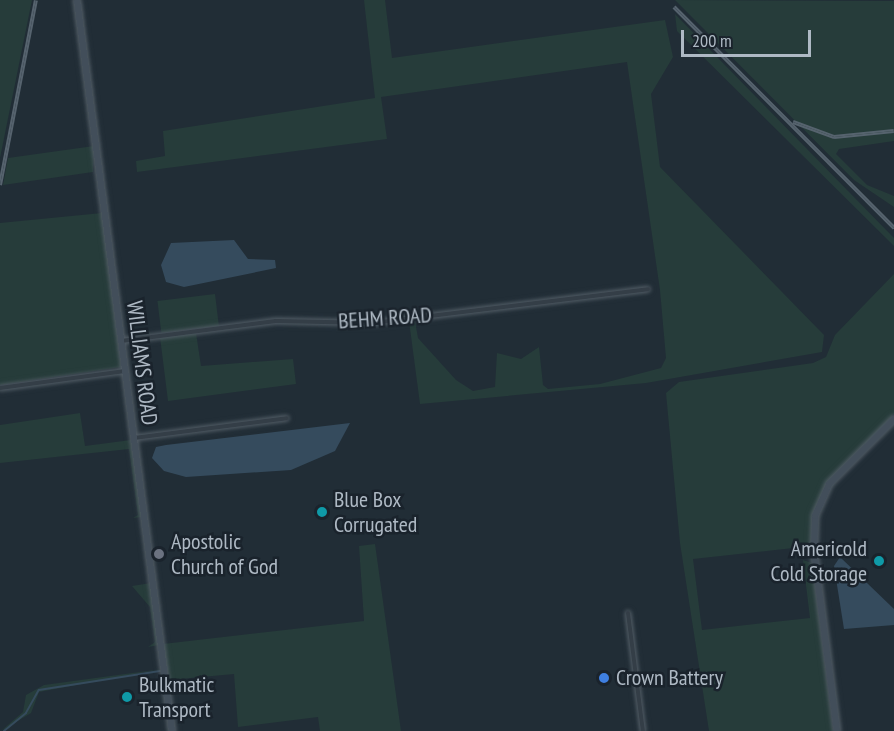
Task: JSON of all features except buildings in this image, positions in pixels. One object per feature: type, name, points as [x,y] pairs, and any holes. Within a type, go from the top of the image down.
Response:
[{"type":"main road","name":"WILLIAMS ROAD","points":[[77,0],[172,731]]},
{"type":"main road","points":[[837,731],[814,551],[815,516],[829,484],[894,419]]},
{"type":"street","name":"BEHM ROAD","points":[[121,341],[276,321],[373,322],[648,289]]},
{"type":"street","points":[[0,388],[126,371]]},
{"type":"street","points":[[134,438],[287,418]]},
{"type":"street","points":[[628,613],[643,731]]},
{"type":"green space","points":[[0,0],[32,0],[0,158]]},
{"type":"green space","points":[[364,0],[385,0],[392,58],[665,20],[673,57],[651,94],[660,167],[824,335],[822,352],[646,383],[420,404],[409,321],[415,321],[418,338],[456,380],[473,391],[495,387],[497,353],[521,359],[539,347],[543,385],[548,389],[600,384],[661,368],[666,358],[660,290],[627,62],[381,97],[387,139],[137,172],[136,161],[165,156],[163,131],[375,98]]},
{"type":"green space","points":[[675,0],[894,1],[894,141],[839,149],[836,154],[867,185],[894,196],[894,207],[854,180]]},
{"type":"green space","points":[[675,14],[894,238],[894,246],[677,31]]},
{"type":"green space","points":[[94,146],[93,172],[3,185],[8,158]]},
{"type":"green space","points":[[102,213],[121,367],[0,385],[0,223]]},
{"type":"green space","points":[[894,274],[894,414],[825,486],[812,515],[811,546],[693,559],[702,630],[810,618],[803,560],[812,563],[833,731],[709,731],[680,543],[666,393],[679,382],[813,363],[826,357],[835,335]]},
{"type":"green space","points":[[215,294],[219,326],[161,333],[157,301]]},
{"type":"green space","points":[[196,333],[201,366],[293,359],[296,384],[168,401],[160,337]]},
{"type":"green space","points":[[80,413],[85,446],[131,440],[142,517],[133,518],[138,515],[129,449],[0,463],[0,425]]},
{"type":"green space","points":[[375,544],[401,731],[320,731],[318,717],[238,727],[234,674],[169,680],[163,644],[364,621],[359,546]]},
{"type":"green space","points":[[151,583],[159,645],[148,647],[155,642],[150,607],[132,586]]},
{"type":"green space","points":[[162,669],[39,692],[31,713],[1,731],[23,712],[26,695],[44,685]]},
{"type":"water","points":[[234,240],[248,259],[275,260],[276,268],[184,287],[166,282],[161,265],[171,243]]},
{"type":"water","points":[[350,423],[335,451],[291,470],[186,477],[164,471],[152,458],[156,447],[166,445]]},
{"type":"water","points":[[840,557],[894,609],[894,625],[844,629],[834,566]]},
{"type":"waterway","points":[[4,731],[26,713],[39,690],[160,671]]},
{"type":"railway","points":[[0,185],[36,0]]},
{"type":"railway","points":[[674,7],[894,228]]},
{"type":"railway","points":[[793,122],[834,137],[894,131]]},
{"type":"place","name":"Blue Box Corrugated","points":[[322,512]]},
{"type":"place","name":"Apostolic Church of God","points":[[159,554]]},
{"type":"place","name":"Americold Cold Storage","points":[[879,561]]},
{"type":"place","name":"Crown Battery","points":[[604,678]]},
{"type":"place","name":"Bulkmatic Transport","points":[[127,697]]}]
